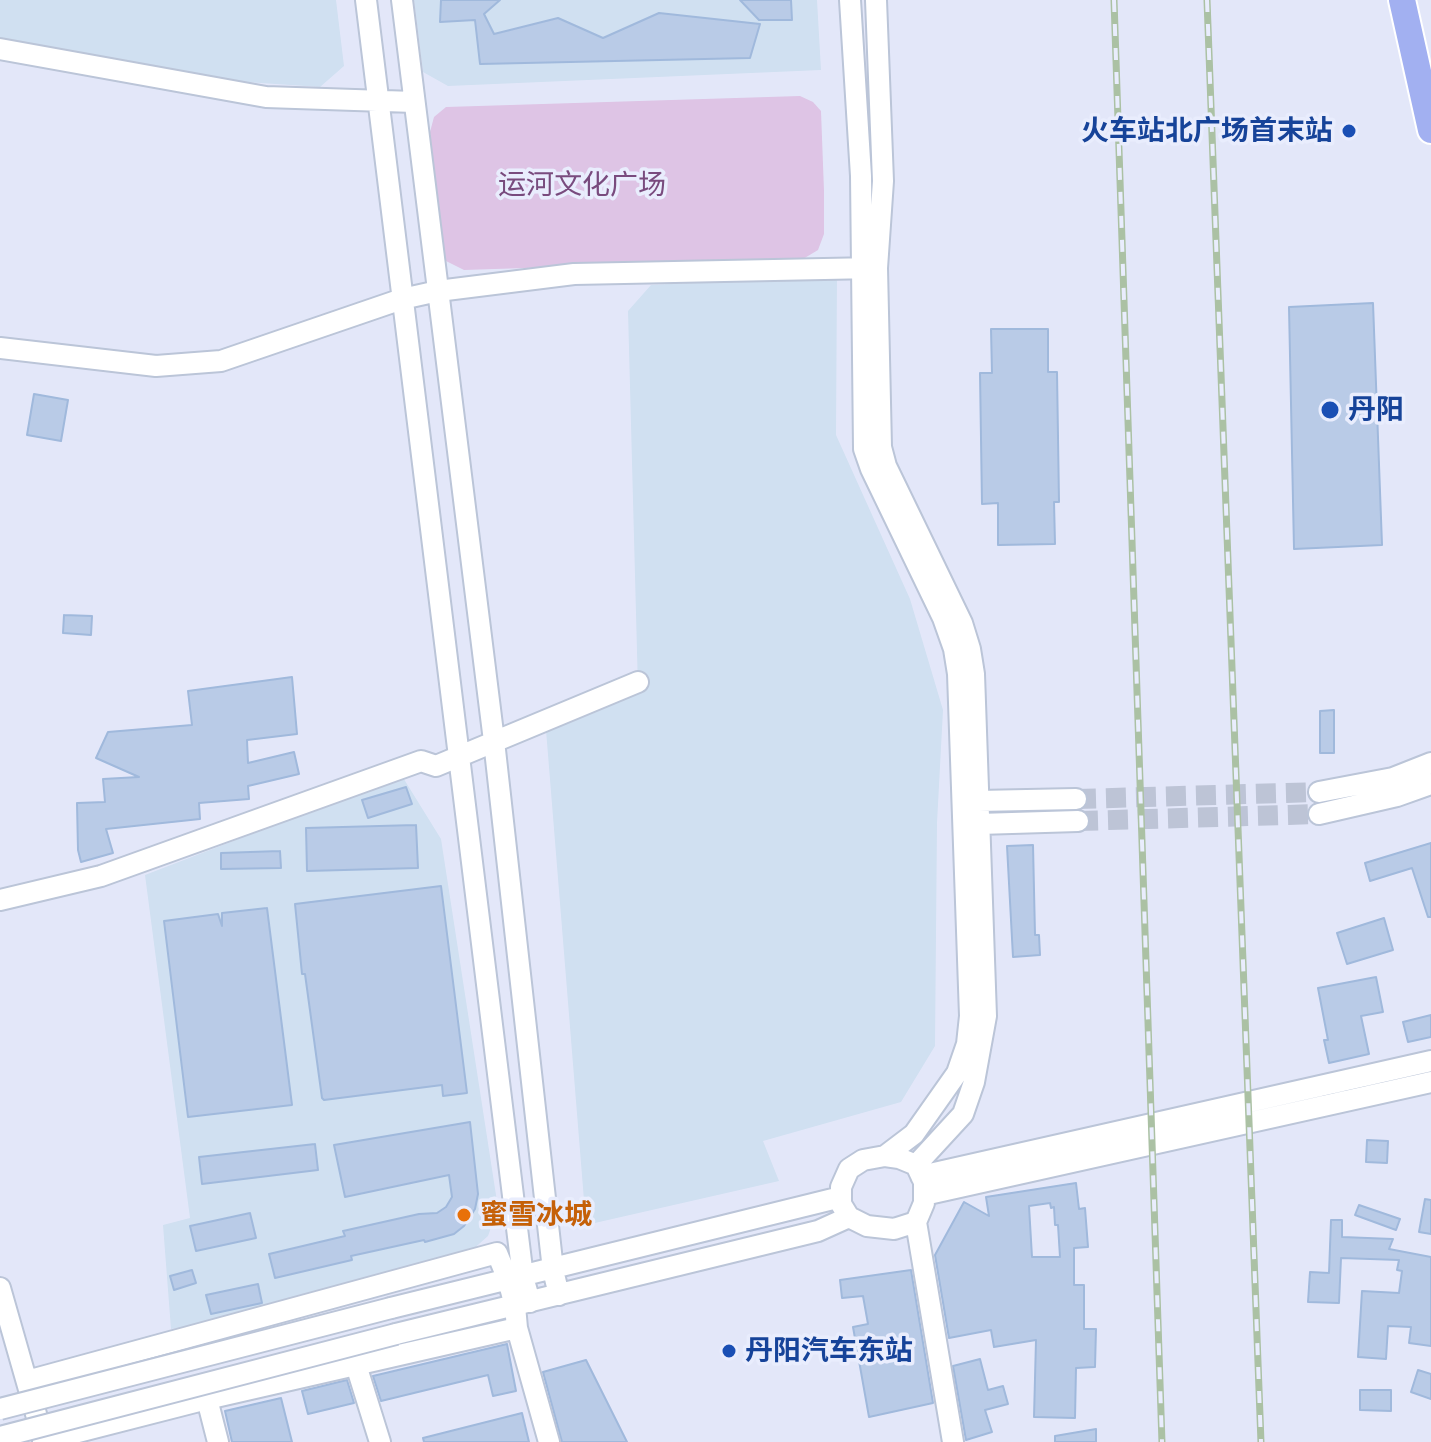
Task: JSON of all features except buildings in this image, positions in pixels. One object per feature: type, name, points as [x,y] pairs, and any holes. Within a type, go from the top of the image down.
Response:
[{"type":"main road","points":[[1402,0],[1431,130]]},
{"type":"street","points":[[366,0],[458,757],[516,1279],[523,1304],[517,1328],[549,1442]]},
{"type":"street","points":[[402,0],[494,741],[553,1270],[559,1295]]},
{"type":"street","points":[[850,0],[870,268]]},
{"type":"street","points":[[876,0],[883,181],[870,268],[864,449],[943,618],[954,649],[973,813],[986,1016],[982,1046],[963,1114],[920,1179]]},
{"type":"street","points":[[0,49],[266,97],[414,102]]},
{"type":"street","points":[[0,348],[156,366],[221,361],[402,299],[438,291],[574,274],[870,268]]},
{"type":"street","points":[[0,900],[101,876],[421,761],[436,766],[638,682]]},
{"type":"street","points":[[1319,792],[1393,778],[1431,763]]},
{"type":"street","points":[[1319,814],[1397,796],[1431,784]]},
{"type":"street","points":[[973,813],[1076,799]]},
{"type":"street","points":[[973,813],[1078,821]]},
{"type":"street","points":[[885,1156],[914,1134],[940,1100],[957,1073],[967,1044],[973,813]]},
{"type":"street","points":[[920,1179],[1431,1061]]},
{"type":"street","points":[[920,1179],[1431,1082]]},
{"type":"street","points":[[916,1222],[894,1229],[867,1226],[849,1217],[841,1204],[841,1187],[849,1169],[863,1160],[885,1156],[899,1158],[920,1179],[924,1203],[916,1222],[953,1442]]},
{"type":"street","points":[[0,1409],[841,1197]]},
{"type":"street","points":[[0,1437],[396,1334],[818,1231],[849,1217]]},
{"type":"street","points":[[27,1381],[497,1253],[516,1279]]},
{"type":"street","points":[[0,1288],[44,1442],[207,1399],[517,1328]]},
{"type":"street","points":[[356,1365],[380,1442]]},
{"type":"street","points":[[207,1399],[218,1442]]},
{"type":"shaded area","points":[[0,0],[336,0],[344,66],[320,87],[202,79],[30,48],[0,39]]},
{"type":"shaded area","points":[[414,0],[817,0],[821,70],[448,86],[423,72]]},
{"type":"shaded area","points":[[837,275],[836,435],[910,599],[943,710],[937,823],[935,1046],[901,1102],[763,1141],[779,1181],[586,1225],[546,730],[638,689],[628,311],[651,285]]},
{"type":"shaded area","points":[[402,776],[441,839],[498,1208],[488,1236],[470,1252],[201,1324],[171,1329],[163,1225],[190,1218],[145,875]]},
{"type":"green space","name":"运河文化广场","points":[[800,96],[813,102],[821,111],[824,191],[824,234],[818,250],[803,259],[464,270],[446,261],[439,243],[430,132],[434,117],[446,107]]},
{"type":"tunnel","points":[[1076,799],[1319,792]]},
{"type":"tunnel","points":[[1078,821],[1319,814]]},
{"type":"railway","points":[[1114,0],[1162,1442]]},
{"type":"railway","points":[[1207,0],[1261,1442]]},
{"type":"place","name":"火车站北广场首末站","points":[[1349,131]]},
{"type":"place","name":"丹阳","points":[[1330,410]]},
{"type":"place","name":"蜜雪冰城","points":[[464,1215]]},
{"type":"place","name":"丹阳汽车东站","points":[[729,1351]]}]
